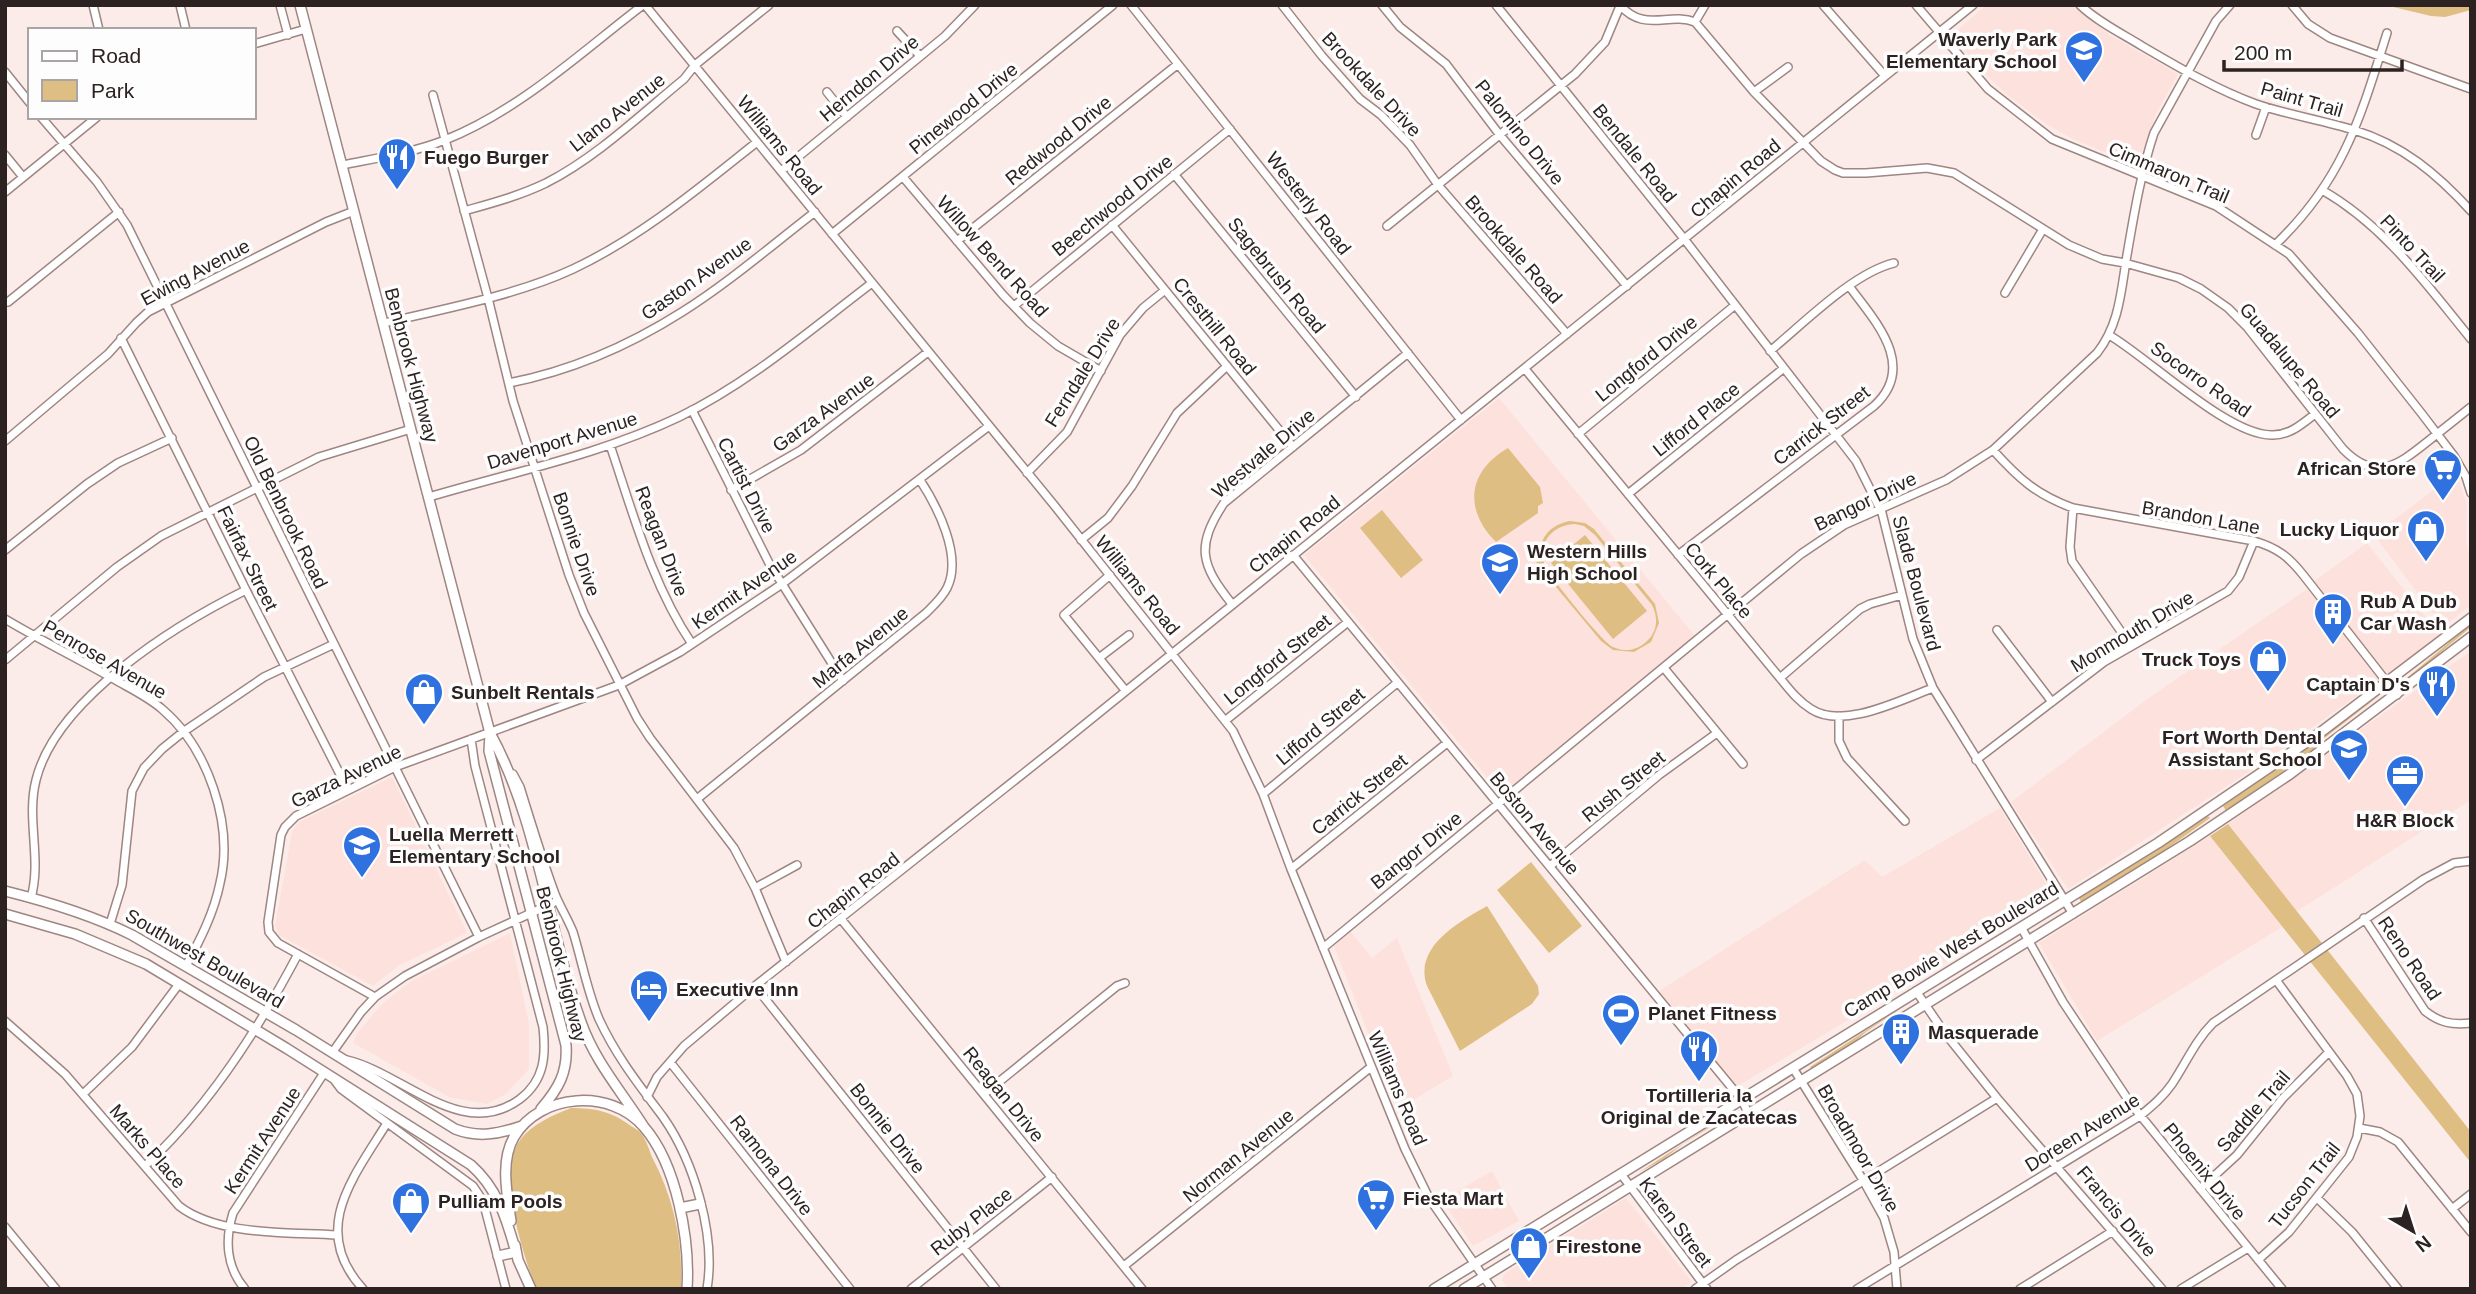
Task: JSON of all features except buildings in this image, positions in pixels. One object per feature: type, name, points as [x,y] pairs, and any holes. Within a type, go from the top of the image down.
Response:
[{"type":"main road","name":"Benbrook Highway","points":[[300,5],[490,733],[506,762],[529,834],[559,951],[589,1041],[609,1078],[644,1127],[675,1188],[685,1231],[687,1289]]},
{"type":"main road","name":"Camp Bowie West Boulevard","points":[[1434,1289],[2216,805],[2471,618]]},
{"type":"main road","name":"Camp Bowie West Boulevard","points":[[1464,1289],[2190,841],[2290,774],[2471,637]]},
{"type":"main road","name":"Benbrook Highway","points":[[490,733],[489,751],[567,1056],[562,1080],[537,1114]]},
{"type":"main road","points":[[2190,841],[2218,816],[2220,811],[2216,805]]},
{"type":"main road","name":"Southwest Boulevard","points":[[5,891],[110,924],[186,966],[438,1119],[466,1133],[486,1135],[522,1126]]},
{"type":"main road","name":"Southwest Boulevard","points":[[5,914],[75,934],[146,964],[471,1164],[496,1195],[506,1217],[516,1254]]},
{"type":"main road","points":[[524,1289],[507,1196],[506,1170],[510,1146],[522,1126],[537,1114],[581,1100],[611,1104],[644,1127]]},
{"type":"main road","points":[[680,1208],[700,1204]]},
{"type":"main road","points":[[498,1256],[516,1254]]},
{"type":"main road","points":[[516,1254],[531,1289]]},
{"type":"street","points":[[93,5],[99,28]]},
{"type":"street","points":[[180,5],[186,28]]},
{"type":"street","points":[[280,5],[288,35]]},
{"type":"street","points":[[342,165],[400,154],[445,140],[505,110],[644,5]]},
{"type":"street","name":"Williams Road","points":[[644,5],[1027,472],[1226,720],[1263,794],[1371,1067],[1421,1183],[1492,1289]]},
{"type":"street","name":"Llano Avenue","points":[[464,211],[509,198],[548,181],[573,166],[626,127],[684,79],[695,65],[769,5]]},
{"type":"street","name":"Herndon Drive","points":[[781,171],[945,36],[975,5]]},
{"type":"street","name":"Pinewood Drive","points":[[832,234],[1113,5]]},
{"type":"street","name":"Westerly Road","points":[[1131,5],[1461,420]]},
{"type":"street","name":"Brookdale Drive","points":[[1282,5],[1360,99],[1381,115],[1410,145],[1438,185]]},
{"type":"street","name":"Palomino Drive","points":[[1382,5],[1400,27],[1446,64],[1499,134],[1627,286]]},
{"type":"street","name":"Bendale Road","points":[[1496,5],[1685,240]]},
{"type":"street","points":[[1387,226],[1561,86],[1600,50],[1620,6],[1626,13],[1642,20],[1683,19],[1695,22],[1705,5]]},
{"type":"street","points":[[1823,5],[1885,76]]},
{"type":"street","name":"Cimmaron Trail","points":[[1916,5],[1988,89],[2052,139],[2216,206],[2276,244],[2303,269],[2437,434],[2462,470],[2471,493]]},
{"type":"street","name":"Chapin Road","points":[[647,1097],[657,1077],[684,1046],[755,986],[1525,369],[1973,5]]},
{"type":"street","name":"Paint Trail","points":[[2080,5],[2097,19],[2239,97],[2266,107],[2355,130],[2385,142],[2417,160],[2440,178],[2471,211]]},
{"type":"street","name":"Bangor Drive","points":[[1323,947],[1824,537],[1880,508],[1946,480],[1993,450],[2088,362],[2109,335],[2118,314],[2143,176],[2154,133],[2216,21],[2230,5]]},
{"type":"street","points":[[2292,5],[2308,24],[2319,32],[2379,57],[2471,89]]},
{"type":"street","name":"Guadalupe Road","points":[[1695,22],[1754,92],[1827,166],[1843,173],[1927,168],[1954,173],[2068,246],[2091,256],[2126,263],[2189,282],[2228,309],[2247,327],[2354,461],[2378,468],[2402,462],[2471,407]]},
{"type":"street","points":[[256,43],[306,29]]},
{"type":"street","points":[[897,31],[920,56]]},
{"type":"street","points":[[2276,244],[2333,175],[2355,130],[2387,33]]},
{"type":"street","name":"Redwood Drive","points":[[957,241],[1178,64]]},
{"type":"street","points":[[1754,92],[1788,67]]},
{"type":"street","points":[[5,72],[28,101]]},
{"type":"street","points":[[827,92],[847,117]]},
{"type":"street","name":"Bonnie Drive","points":[[433,95],[509,383],[569,575],[619,685],[650,738],[734,848],[755,888],[786,962]]},
{"type":"street","points":[[2256,135],[2266,107]]},
{"type":"street","name":"Old Benbrook Road","points":[[43,119],[119,212],[479,937]]},
{"type":"street","points":[[5,192],[95,119]]},
{"type":"street","name":"Beechwood Drive","points":[[1013,306],[1230,129]]},
{"type":"street","points":[[384,323],[488,298],[572,269],[674,208],[757,142]]},
{"type":"street","points":[[5,155],[23,177]]},
{"type":"street","name":"Sagebrush Road","points":[[1174,174],[1356,397]]},
{"type":"street","name":"Willow Bend Road","points":[[903,177],[1013,306],[1058,346],[1101,371]]},
{"type":"street","name":"Brookdale Road","points":[[1438,185],[1567,334]]},
{"type":"street","name":"Pinto Trail","points":[[2322,190],[2359,215],[2398,249],[2471,339]]},
{"type":"street","name":"Ewing Avenue","points":[[5,441],[108,354],[148,313],[326,222],[354,211]]},
{"type":"street","points":[[8,302],[119,212]]},
{"type":"street","name":"Gaston Avenue","points":[[509,383],[566,368],[655,328],[706,295],[815,212]]},
{"type":"street","name":"Cresthill Road","points":[[1112,225],[1293,447]]},
{"type":"street","points":[[2006,293],[2043,229]]},
{"type":"street","name":"Slade Boulevard","points":[[1685,240],[1856,461],[1880,508],[1913,639],[1933,688],[2073,914]]},
{"type":"street","points":[[1770,351],[1869,271],[1894,263]]},
{"type":"street","name":"Davenport Avenue","points":[[429,497],[610,445],[692,410],[741,381],[872,283]]},
{"type":"street","name":"Carrick Street","points":[[1678,555],[1880,401],[1889,388],[1892,375],[1891,346],[1849,286]]},
{"type":"street","name":"Ferndale Drive","points":[[1027,472],[1067,432],[1120,335],[1143,309],[1165,290]]},
{"type":"street","name":"Longford Drive","points":[[1578,434],[1734,306]]},
{"type":"street","name":"Socorro Road","points":[[2109,335],[2125,344],[2200,401],[2254,433],[2273,436],[2288,432],[2315,414]]},
{"type":"street","name":"Fairfax Street","points":[[121,338],[348,790]]},
{"type":"street","name":"Garza Avenue","points":[[732,490],[801,450],[928,352]]},
{"type":"street","name":"Westvale Drive","points":[[1232,604],[1206,565],[1205,545],[1208,534],[1224,503],[1408,354]]},
{"type":"street","points":[[1081,540],[1108,518],[1132,486],[1177,413],[1227,366]]},
{"type":"street","name":"Lifford Place","points":[[1628,494],[1784,368]]},
{"type":"street","name":"Cork Place","points":[[1525,369],[1780,678],[1809,708],[1823,714],[1839,716],[1868,712],[1933,688]]},
{"type":"street","name":"Cartist Drive","points":[[692,410],[782,584],[843,681]]},
{"type":"street","name":"Kermit Avenue","points":[[490,733],[619,685],[692,644],[782,584],[989,426]]},
{"type":"street","points":[[5,660],[143,547],[208,512],[335,451],[411,429]]},
{"type":"street","points":[[5,550],[87,484],[118,463],[172,438]]},
{"type":"street","name":"Reagan Drive","points":[[610,445],[657,581],[681,629],[692,644]]},
{"type":"street","name":"Brandon Lane","points":[[1993,450],[2012,472],[2033,489],[2053,501],[2073,508],[2255,541],[2277,548],[2290,557],[2397,695]]},
{"type":"street","name":"Marfa Avenue","points":[[698,799],[926,613],[947,589],[952,567],[951,553],[938,509],[920,480]]},
{"type":"street","points":[[2073,508],[2070,547],[2072,561],[2131,646]]},
{"type":"street","name":"Monmouth Drive","points":[[1976,760],[2104,662],[2228,591],[2239,577],[2255,541]]},
{"type":"street","name":"Boston Avenue","points":[[1293,555],[1742,1100],[1748,1113]]},
{"type":"street","points":[[1110,575],[1064,615],[1125,690]]},
{"type":"street","points":[[31,898],[36,860],[33,805],[40,766],[67,721],[112,678],[162,639],[195,617],[246,590]]},
{"type":"street","points":[[1780,678],[1860,609],[1902,595]]},
{"type":"street","name":"Penrose Avenue","points":[[5,619],[153,702],[174,720],[201,761],[219,810],[224,852],[221,882],[209,921],[186,966]]},
{"type":"street","name":"Longford Street","points":[[1226,720],[1348,622]]},
{"type":"street","points":[[1997,630],[2052,702]]},
{"type":"street","points":[[1099,658],[1129,635]]},
{"type":"street","points":[[110,924],[122,885],[129,812],[136,778],[156,754],[183,732],[264,677],[334,644]]},
{"type":"street","points":[[1664,668],[1743,764]]},
{"type":"street","name":"Lifford Street","points":[[1263,794],[1397,683]]},
{"type":"street","points":[[1839,716],[1839,741],[1847,758],[1905,821]]},
{"type":"street","name":"Garza Avenue","points":[[298,954],[278,943],[269,932],[268,922],[281,835],[285,827],[296,816],[395,767],[490,733]]},
{"type":"street","name":"Rush Street","points":[[1550,866],[1659,775],[1717,733]]},
{"type":"street","name":"Benbrook Highway","points":[[471,739],[475,766],[543,1027],[546,1053],[539,1076]]},
{"type":"street","name":"Carrick Street","points":[[1291,870],[1447,743]]},
{"type":"street","name":"Benbrook Highway","points":[[506,762],[520,787],[558,901],[573,932],[599,1018],[616,1052],[669,1128],[689,1165],[707,1229],[710,1254],[707,1289]]},
{"type":"street","name":"Doreen Avenue","points":[[1857,1289],[2140,1116],[2158,1101],[2172,1084],[2200,1036],[2228,1012],[2442,868],[2471,861]]},
{"type":"street","points":[[755,888],[797,865]]},
{"type":"street","points":[[336,1056],[361,1012],[376,997],[405,976],[479,937],[558,901]]},
{"type":"street","name":"Reno Road","points":[[2364,918],[2425,1011],[2440,1021],[2471,1023]]},
{"type":"street","name":"Reagan Drive","points":[[841,919],[1142,1289]]},
{"type":"street","name":"Phoenix Drive","points":[[2021,927],[2063,1002],[2140,1116],[2282,1289]]},
{"type":"street","points":[[145,1166],[177,1134],[255,1030],[298,954],[376,997]]},
{"type":"street","name":"Tucson Trail","points":[[2258,1260],[2289,1232],[2349,1157],[2358,1128],[2360,1104],[2347,1076],[2276,980]]},
{"type":"street","points":[[984,1094],[1117,986],[1125,983]]},
{"type":"street","points":[[83,1094],[128,1052],[179,984]]},
{"type":"street","name":"Bonnie Drive","points":[[755,986],[996,1289]]},
{"type":"street","name":"Francis Drive","points":[[1916,991],[1944,1032],[1997,1098],[2162,1289]]},
{"type":"street","name":"Marks Place","points":[[5,1021],[83,1094],[179,1206],[192,1216],[253,1230],[336,1235]]},
{"type":"street","name":"Saddle Trail","points":[[2200,1189],[2237,1155],[2283,1098],[2329,1052]]},
{"type":"street","name":"Southwest Boulevard","points":[[336,1056],[364,1064],[453,1110],[467,1113],[490,1113],[508,1107],[522,1098],[539,1076]]},
{"type":"street","name":"Ramona Drive","points":[[670,1062],[850,1289]]},
{"type":"street","name":"Norman Avenue","points":[[1124,1266],[1371,1067]]},
{"type":"street","name":"Broadmoor Drive","points":[[1793,1068],[1863,1180],[1887,1227],[1896,1265],[1896,1289]]},
{"type":"street","name":"Kermit Avenue","points":[[229,1226],[243,1197],[328,1074]]},
{"type":"street","name":"Southwest Boulevard","points":[[328,1074],[341,1089],[473,1186],[483,1200],[506,1289]]},
{"type":"street","points":[[1695,1289],[1704,1286],[1863,1180],[1997,1098]]},
{"type":"street","points":[[363,1289],[345,1265],[336,1235],[337,1222],[347,1195],[387,1123]]},
{"type":"street","points":[[2358,1128],[2380,1132],[2398,1142],[2471,1232]]},
{"type":"street","name":"Karen Street","points":[[1621,1174],[1704,1286]]},
{"type":"street","name":"Ruby Place","points":[[911,1289],[1052,1177]]},
{"type":"street","points":[[2452,1209],[2471,1194]]},
{"type":"street","points":[[2317,1198],[2347,1226],[2398,1289]]},
{"type":"street","points":[[229,1226],[228,1253],[234,1276],[245,1289]]},
{"type":"street","points":[[5,1227],[56,1289]]},
{"type":"street","points":[[2020,1289],[2113,1231]]},
{"type":"street","points":[[2181,1289],[2248,1248]]},
{"type":"shaded area","name":"Waverly Park Elementary School","points":[[1987,5],[2071,5],[2110,35],[2178,74],[2157,112],[2137,166],[2071,138],[2046,124],[1985,74],[1951,35]]},
{"type":"shaded area","name":"Western Hills High School","points":[[1499,398],[1695,636],[1501,794],[1304,555]]},
{"type":"shaded area","points":[[2456,473],[2467,504],[2466,542],[2471,561],[2471,605],[2443,627],[2374,535]]},
{"type":"shaded area","points":[[2367,543],[2440,635],[2388,675],[2314,581]]},
{"type":"shaded area","points":[[2307,589],[2379,680],[2264,762],[2068,889],[2011,802],[2146,700]]},
{"type":"shaded area","points":[[2471,651],[2471,800],[2296,912],[2228,824]]},
{"type":"shaded area","name":"Luella Merrett Elementary School","points":[[392,777],[467,933],[398,966],[373,986],[279,935],[275,926],[292,832],[299,822]]},
{"type":"shaded area","points":[[2000,808],[2054,897],[1736,1087],[1659,991],[1865,860],[1882,877]]},
{"type":"shaded area","points":[[2210,836],[2282,927],[2097,1041],[2039,943]]},
{"type":"shaded area","points":[[1350,931],[1372,958],[1397,938],[1453,1076],[1398,1109],[1334,946]]},
{"type":"shaded area","points":[[510,933],[529,1024],[529,1069],[506,1094],[487,1104],[449,1097],[353,1043],[358,1032],[383,1003],[410,982]]},
{"type":"shaded area","points":[[1492,1171],[1519,1221],[1473,1246],[1442,1200]]},
{"type":"shaded area","points":[[1626,1198],[1692,1282],[1681,1289],[1508,1289],[1502,1280],[1504,1274]]},
{"type":"green space","points":[[2385,5],[2471,5],[2471,10],[2445,17]]},
{"type":"green space","points":[[1508,448],[1540,487],[1543,503],[1538,506],[1538,513],[1496,542],[1478,517],[1475,491],[1485,468]]},
{"type":"green space","points":[[1382,510],[1423,560],[1401,578],[1360,528]]},
{"type":"green space","points":[[1563,523],[1585,523],[1594,529],[1655,604],[1659,623],[1651,642],[1634,652],[1613,650],[1601,641],[1536,563],[1540,560],[1541,546],[1546,534]],"holes":[[[1566,525],[1584,526],[1595,535],[1652,605],[1656,619],[1654,632],[1636,648],[1622,650],[1607,642],[1546,569],[1543,552],[1547,538]]]},
{"type":"green space","points":[[1585,535],[1647,611],[1613,639],[1551,563]]},
{"type":"green space","points":[[2471,624],[2471,627],[2401,683]]},
{"type":"green space","points":[[2380,695],[2322,740],[2311,752],[2226,811],[2223,806]]},
{"type":"green space","points":[[2208,816],[2210,818],[2161,853],[2081,902],[2079,898]]},
{"type":"green space","points":[[2228,824],[2471,1132],[2471,1163],[2210,836]]},
{"type":"green space","points":[[1531,862],[1582,926],[1549,953],[1497,890]]},
{"type":"green space","points":[[1487,906],[1538,986],[1539,994],[1532,1004],[1460,1051],[1427,986],[1424,972],[1432,948],[1441,937]]},
{"type":"green space","points":[[1910,1002],[1852,1044],[1812,1069],[1810,1067]]},
{"type":"green space","points":[[571,1108],[610,1114],[640,1132],[644,1138],[666,1189],[676,1221],[681,1289],[536,1289],[514,1214],[511,1193],[513,1155],[520,1140],[530,1129]]},
{"type":"green space","points":[[1732,1112],[1665,1158],[1638,1173]]},
{"type":"place","name":"Waverly Park Elementary School","points":[[2084,84]]},
{"type":"place","name":"Fuego Burger","points":[[397,191]]},
{"type":"place","name":"African Store","points":[[2443,502]]},
{"type":"place","name":"Lucky Liquor","points":[[2426,563]]},
{"type":"place","name":"Western Hills High School","points":[[1500,596]]},
{"type":"place","name":"Rub A Dub Car Wash","points":[[2333,646]]},
{"type":"place","name":"Truck Toys","points":[[2268,693]]},
{"type":"place","name":"Captain D's","points":[[2437,718]]},
{"type":"place","name":"Sunbelt Rentals","points":[[424,726]]},
{"type":"place","name":"Fort Worth Dental Assistant School","points":[[2349,782]]},
{"type":"place","name":"H&R Block","points":[[2405,808]]},
{"type":"place","name":"Luella Merrett Elementary School","points":[[362,879]]},
{"type":"place","name":"Executive Inn","points":[[649,1023]]},
{"type":"place","name":"Planet Fitness","points":[[1621,1047]]},
{"type":"place","name":"Masquerade","points":[[1901,1066]]},
{"type":"place","name":"Tortilleria la Original de Zacatecas","points":[[1699,1083]]},
{"type":"place","name":"Fiesta Mart","points":[[1376,1232]]},
{"type":"place","name":"Pulliam Pools","points":[[411,1235]]},
{"type":"place","name":"Firestone","points":[[1529,1280]]}]
